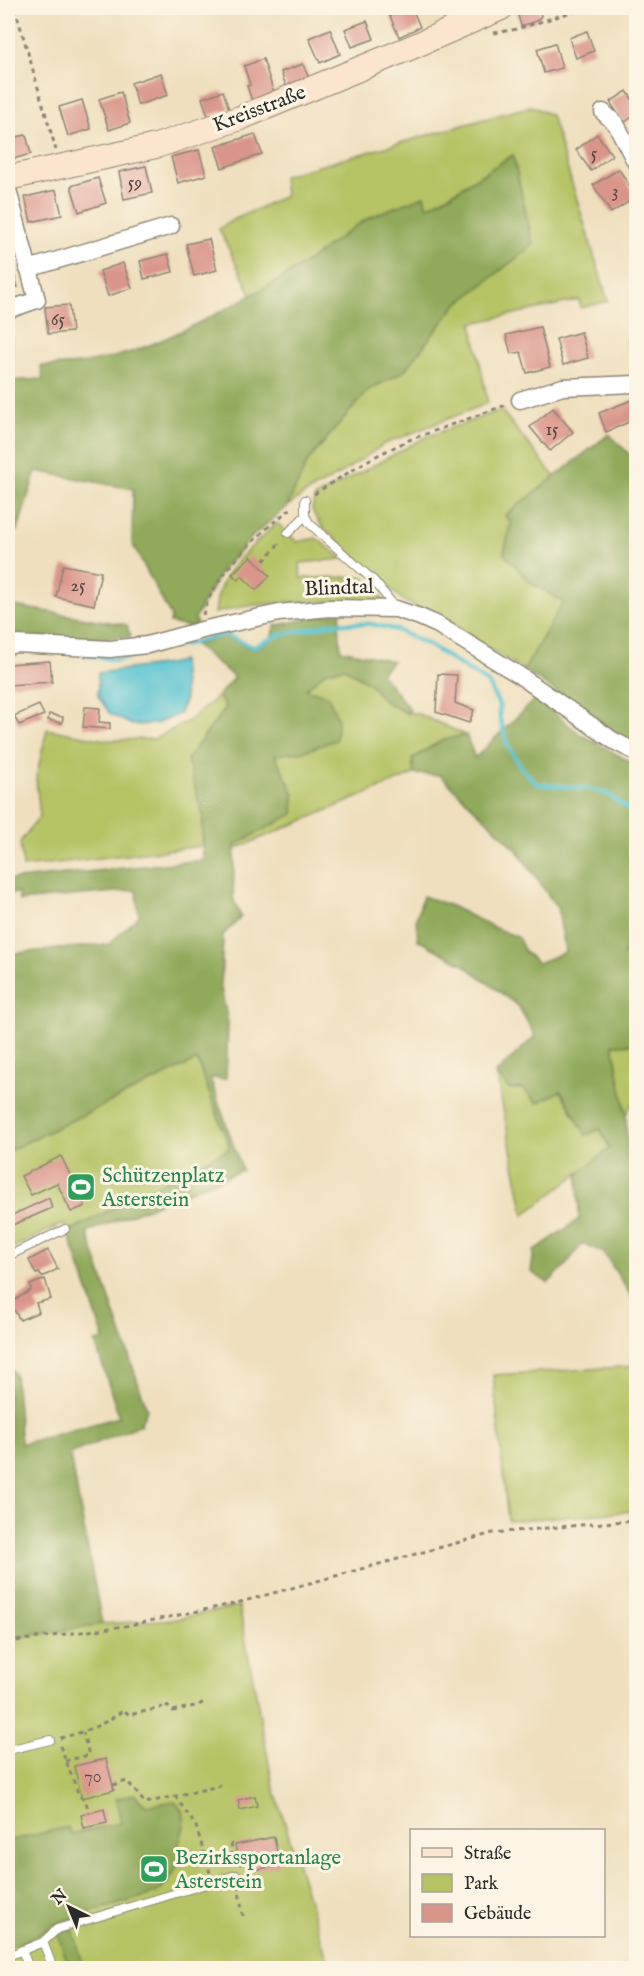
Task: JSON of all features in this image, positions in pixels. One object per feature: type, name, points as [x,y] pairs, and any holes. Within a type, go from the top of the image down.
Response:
[{"type":"street","name":"Kreisstraße","points":[[8,178],[156,146],[240,118],[501,8]]},
{"type":"street","points":[[603,112],[616,124],[636,163]]},
{"type":"street","points":[[8,190],[14,245],[28,269],[37,300],[8,310]]},
{"type":"street","points":[[28,269],[171,226]]},
{"type":"street","points":[[520,400],[563,387],[636,384]]},
{"type":"street","name":"Blindtal","points":[[8,646],[16,644],[110,649],[147,645],[279,613],[330,608],[396,609],[438,625],[519,675],[614,741],[636,752]]},
{"type":"lane","points":[[305,500],[305,516],[310,524],[374,581],[396,609]]},
{"type":"lane","points":[[288,533],[305,516]]},
{"type":"lane","points":[[8,1256],[66,1228]]},
{"type":"lane","points":[[8,1750],[50,1740]]},
{"type":"lane","points":[[8,1956],[43,1942],[57,1929],[236,1875]]},
{"type":"lane","points":[[43,1942],[53,1968]]},
{"type":"lane","points":[[22,1950],[29,1968]]},
{"type":"path","points":[[15,8],[61,166]]},
{"type":"path","points":[[458,27],[472,34],[483,35],[518,29],[572,12],[605,8]]},
{"type":"path","points":[[204,612],[213,592],[244,550],[274,521],[305,500],[372,458],[409,440],[520,400]]},
{"type":"path","points":[[264,561],[288,533]]},
{"type":"path","points":[[8,1642],[37,1636],[125,1626],[233,1604],[493,1533],[636,1520]]},
{"type":"path","points":[[88,1812],[86,1802],[79,1796],[58,1738],[83,1733],[124,1710],[129,1714],[160,1708],[165,1704],[173,1711],[199,1705],[205,1701]]},
{"type":"path","points":[[65,1761],[88,1755],[83,1733]]},
{"type":"path","points":[[112,1785],[127,1781],[145,1803],[219,1786],[223,1782]]},
{"type":"path","points":[[175,1796],[196,1826],[212,1882]]},
{"type":"path","points":[[231,1843],[234,1864],[251,1861]]},
{"type":"path","points":[[236,1875],[243,1916]]},
{"type":"green space","points":[[531,106],[551,115],[608,301],[581,308],[579,300],[472,323],[488,403],[384,444],[287,507],[308,461],[368,390],[403,372],[456,305],[533,245],[513,156],[427,208],[424,196],[252,296],[219,229],[285,196],[283,176]]},
{"type":"green space","points":[[513,155],[533,245],[456,305],[403,372],[368,390],[308,461],[287,507],[254,535],[222,570],[195,618],[197,625],[189,627],[170,623],[171,617],[132,543],[133,489],[36,471],[18,529],[8,537],[8,381],[43,379],[41,366],[66,365],[112,358],[175,334],[298,268],[365,220],[424,196],[427,207]]},
{"type":"green space","points":[[501,410],[555,477],[505,515],[511,522],[504,554],[531,583],[564,602],[524,670],[443,621],[404,601],[324,529],[312,509],[315,497],[426,437]]},
{"type":"green space","points":[[609,434],[636,461],[636,542],[633,546],[636,550],[636,744],[622,737],[524,670],[563,602],[531,583],[504,554],[511,522],[505,516]]},
{"type":"green space","points":[[277,523],[297,542],[316,538],[343,559],[300,563],[301,578],[363,577],[385,602],[278,603],[215,613],[219,592],[230,571],[245,553]]},
{"type":"green space","points":[[8,605],[127,625],[131,637],[8,640]]},
{"type":"green space","points":[[341,612],[339,627],[341,650],[393,661],[381,673],[410,710],[407,713],[384,701],[369,683],[345,668],[326,671],[306,689],[328,696],[338,719],[336,740],[305,751],[275,755],[294,794],[293,814],[235,845],[233,898],[241,917],[223,935],[221,988],[228,1023],[226,1079],[210,1078],[242,1170],[87,1232],[147,1409],[140,1425],[70,1454],[102,1624],[8,1639],[8,1364],[15,1375],[21,1444],[119,1417],[95,1342],[104,1339],[68,1232],[230,1148],[197,1060],[8,1151],[8,954],[109,944],[139,916],[136,890],[19,901],[18,893],[8,894],[8,880],[203,860],[203,815],[187,759],[226,708],[218,696],[234,677],[195,645],[225,636],[253,649],[271,641],[274,626]]},
{"type":"green space","points":[[345,668],[369,683],[384,701],[407,713],[416,713],[466,735],[442,740],[412,759],[414,774],[235,849],[235,845],[293,813],[294,794],[274,755],[305,751],[306,689],[326,671]]},
{"type":"green space","points":[[218,696],[227,707],[187,759],[203,815],[202,846],[23,867],[20,842],[40,816],[36,779],[47,729],[106,740],[155,739],[190,720]]},
{"type":"green space","points":[[536,698],[580,734],[636,765],[636,909],[634,909],[623,956],[636,959],[636,1044],[613,1045],[626,1115],[627,1142],[636,1160],[636,1304],[604,1253],[583,1243],[548,1283],[531,1272],[534,1251],[579,1219],[578,1174],[610,1148],[600,1129],[586,1135],[561,1091],[537,1103],[522,1088],[509,1089],[496,1073],[535,1036],[519,1007],[463,964],[418,940],[416,919],[423,896],[451,906],[518,937],[525,952],[538,963],[565,952],[558,909],[516,849],[440,775],[414,774],[412,759],[442,740],[466,735],[475,758]]},
{"type":"green space","points":[[634,909],[636,909],[636,959],[623,956]]},
{"type":"green space","points":[[636,1044],[636,1102],[631,1105],[626,1115],[613,1045]]},
{"type":"green space","name":"Schützenplatz Asterstein","points":[[197,1060],[230,1148],[68,1232],[64,1223],[10,1249],[8,1244],[8,1151]]},
{"type":"green space","points":[[496,1073],[509,1089],[560,1090],[586,1135],[600,1129],[610,1149],[524,1215]]},
{"type":"green space","points":[[636,1366],[636,1511],[508,1521],[493,1375]]},
{"type":"green space","name":"Bezirkssportanlage Asterstein","points":[[239,1606],[273,1785],[330,1968],[8,1968],[8,1639],[102,1624],[176,1619]]},
{"type":"green space","points":[[134,1794],[146,1806],[175,1801],[183,1813],[184,1823],[178,1846],[181,1854],[169,1880],[156,1893],[72,1918],[54,1925],[35,1937],[8,1947],[8,1841],[68,1827],[71,1834],[121,1823],[116,1799]]},
{"type":"green space","points":[[73,1929],[84,1968],[69,1968],[58,1934]]},
{"type":"water","points":[[182,661],[185,701],[179,714],[156,724],[132,725],[110,714],[98,696],[98,673]]},
{"type":"building","points":[[412,8],[420,27],[399,37],[389,14]]},
{"type":"building","points":[[532,8],[539,9],[541,16],[536,21],[521,26],[517,12]]},
{"type":"building","points":[[367,21],[374,39],[352,47],[345,29]]},
{"type":"building","points":[[330,29],[340,54],[320,63],[309,38]]},
{"type":"building","points":[[587,31],[594,51],[576,58],[569,38]]},
{"type":"building","points":[[555,43],[562,68],[544,73],[537,49]]},
{"type":"building","points":[[263,59],[275,96],[253,104],[244,66]]},
{"type":"building","points":[[303,64],[310,81],[287,89],[281,72]]},
{"type":"building","points":[[161,73],[168,95],[138,105],[131,83]]},
{"type":"building","points":[[223,91],[229,109],[208,116],[202,98]]},
{"type":"building","points":[[627,91],[636,105],[636,114],[624,123],[610,102]]},
{"type":"building","points":[[121,92],[130,123],[109,130],[99,99]]},
{"type":"building","points":[[82,100],[91,129],[68,136],[59,107]]},
{"type":"building","points":[[255,134],[262,154],[222,168],[215,147]]},
{"type":"building","points":[[597,134],[612,155],[591,171],[576,150]]},
{"type":"building","points":[[26,135],[31,154],[13,159],[8,139]]},
{"type":"building","points":[[199,150],[206,175],[178,183],[171,157]]},
{"type":"building","points":[[146,166],[152,193],[124,199],[119,172]]},
{"type":"building","points":[[619,169],[636,197],[611,213],[593,185]]},
{"type":"building","points":[[98,178],[106,203],[79,212],[71,186]]},
{"type":"building","points":[[56,190],[62,215],[31,222],[25,197]]},
{"type":"building","points":[[209,239],[217,270],[194,276],[186,244]]},
{"type":"building","points":[[168,254],[173,272],[144,279],[140,261]]},
{"type":"building","points":[[8,255],[18,287],[8,290]]},
{"type":"building","points":[[123,263],[132,288],[108,296],[100,271]]},
{"type":"building","points":[[69,305],[72,332],[48,334],[45,307]]},
{"type":"building","points":[[540,327],[550,367],[527,373],[521,352],[511,354],[506,335]]},
{"type":"building","points":[[581,332],[588,358],[563,365],[556,339]]},
{"type":"building","points":[[8,333],[12,333],[13,363],[8,364]]},
{"type":"building","points":[[636,338],[636,357],[635,358],[629,341]]},
{"type":"building","points":[[634,399],[636,419],[606,432],[599,413]]},
{"type":"building","points":[[553,408],[573,432],[550,451],[530,427]]},
{"type":"building","points":[[251,556],[270,576],[256,590],[242,576],[238,580],[232,574]]},
{"type":"building","points":[[63,565],[101,572],[94,605],[56,597]]},
{"type":"building","points":[[50,661],[52,682],[9,685],[8,664]]},
{"type":"building","points":[[438,674],[457,675],[455,703],[474,710],[469,723],[436,712]]},
{"type":"building","points":[[39,705],[44,715],[19,725],[14,716]]},
{"type":"building","points":[[85,707],[100,708],[99,722],[110,723],[110,729],[83,727]]},
{"type":"building","points":[[49,714],[63,717],[62,723],[48,720]]},
{"type":"building","points":[[61,1156],[85,1206],[71,1212],[57,1183],[31,1195],[21,1176]]},
{"type":"building","points":[[49,1198],[52,1208],[8,1227],[8,1217]]},
{"type":"building","points":[[48,1250],[58,1269],[42,1277],[39,1273],[36,1274],[29,1260]]},
{"type":"building","points":[[45,1279],[51,1299],[36,1303],[39,1312],[20,1320],[10,1303],[31,1290],[30,1285]]},
{"type":"building","points":[[106,1759],[114,1790],[82,1798],[74,1766]]},
{"type":"building","points":[[255,1796],[257,1806],[240,1810],[238,1800]]},
{"type":"building","points":[[104,1809],[107,1823],[84,1828],[81,1815]]},
{"type":"building","points":[[274,1837],[280,1865],[254,1870],[252,1858],[238,1860],[235,1845]]},
{"type":"waterway","points":[[173,646],[225,634],[253,647],[279,635],[332,623],[371,624],[397,630],[429,645],[488,683],[499,705],[500,719],[507,744],[522,768],[537,784],[590,789],[608,794],[636,815]]},
{"type":"waterway","points":[[88,655],[117,660],[147,652]]},
{"type":"place","name":"Schützenplatz Asterstein","points":[[81,1187]]},
{"type":"place","name":"Bezirkssportanlage Asterstein","points":[[154,1869]]}]
